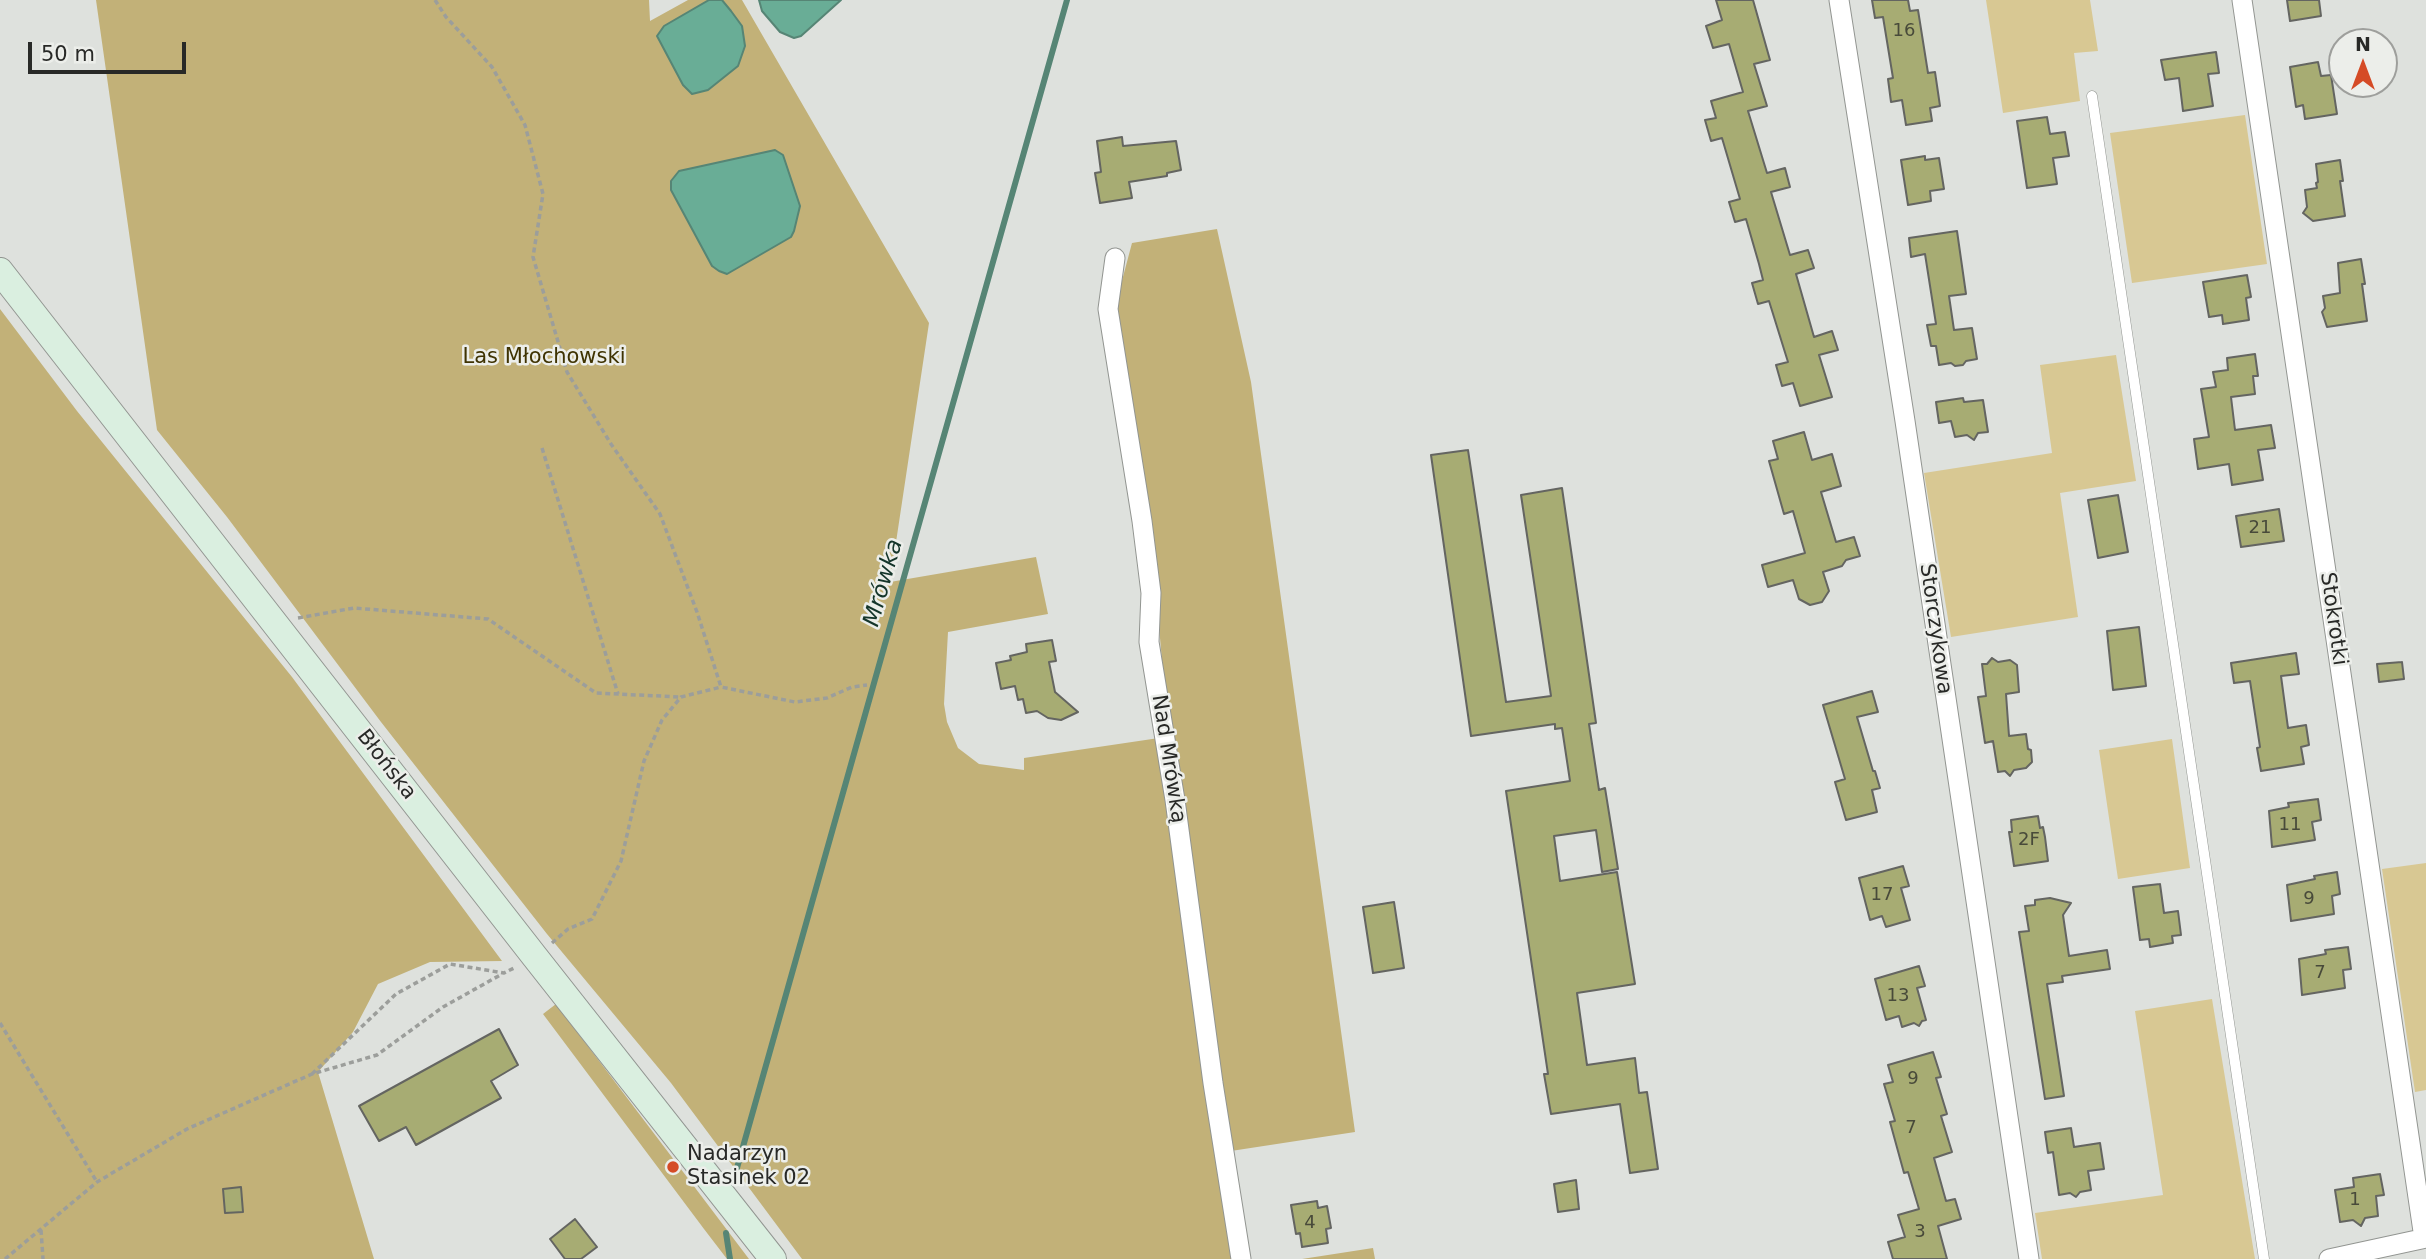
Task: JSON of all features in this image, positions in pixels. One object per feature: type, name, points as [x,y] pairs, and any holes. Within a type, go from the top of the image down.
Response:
[{"type":"main road","name":"Błońska","points":[[0,271],[773,1259]]},
{"type":"street","name":"Storczykowa","points":[[1839,0],[1907,435],[2029,1259]]},
{"type":"street","name":"Stokrotki","points":[[2242,0],[2425,1238]]},
{"type":"street","name":"Nad Mrówką","points":[[1115,258],[1108,309],[1150,581],[1149,642],[1175,800],[1213,1083],[1241,1259]]},
{"type":"street","points":[[2329,1259],[2425,1238]]},
{"type":"lane","points":[[2092,96],[2264,1259]]},
{"type":"path","points":[[435,0],[446,17],[492,67],[525,125],[543,194],[533,257],[567,372],[611,444],[660,514],[697,611],[721,687]]},
{"type":"path","points":[[542,448],[618,694]]},
{"type":"path","points":[[276,622],[354,608],[488,619],[596,693],[681,697],[721,687],[795,702],[827,698],[852,687],[867,685]]},
{"type":"path","points":[[5,1259],[97,1182],[187,1129],[313,1074],[377,1055],[443,1007],[535,957],[568,929],[592,919],[621,861],[644,761],[662,720],[681,697]]},
{"type":"path","points":[[313,1074],[396,994],[450,964],[504,973]]},
{"type":"path","points":[[0,1023],[97,1182]]},
{"type":"path","points":[[41,1230],[43,1259]]},
{"type":"shaded area","points":[[709,0],[722,0],[731,11],[742,26],[745,46],[738,66],[708,90],[692,94],[683,85],[657,36],[664,26]]},
{"type":"shaded area","points":[[759,0],[841,0],[801,36],[794,38],[780,32],[762,11]]},
{"type":"shaded area","points":[[1986,0],[2090,0],[2098,51],[2074,53],[2080,101],[2003,113]]},
{"type":"shaded area","points":[[2245,115],[2267,264],[2132,283],[2110,133]]},
{"type":"shaded area","points":[[775,150],[783,155],[800,206],[794,231],[791,237],[727,274],[719,271],[712,266],[671,190],[671,181],[679,171]]},
{"type":"shaded area","points":[[2116,355],[2136,481],[2060,493],[2078,617],[1951,637],[1924,473],[2052,453],[2040,365]]},
{"type":"shaded area","points":[[2172,739],[2190,868],[2118,879],[2099,750]]},
{"type":"shaded area","points":[[2426,863],[2426,1090],[2415,1092],[2382,869]]},
{"type":"shaded area","points":[[2212,999],[2255,1259],[2042,1259],[2035,1213],[2163,1195],[2135,1011]]},
{"type":"green space","name":"Las Młochowski","points":[[96,0],[649,0],[650,21],[688,0],[742,0],[929,323],[890,582],[1036,557],[1048,614],[948,632],[944,704],[947,722],[958,748],[979,764],[1024,770],[1024,758],[1159,738],[1235,1259],[802,1259],[671,1083],[547,934],[381,722],[227,517],[157,430]]},
{"type":"green space","points":[[1217,229],[1251,382],[1355,1132],[1231,1151],[1169,737],[1156,594],[1115,307],[1132,243]]},
{"type":"green space","points":[[0,309],[77,411],[292,677],[502,961],[430,962],[378,984],[353,1032],[318,1072],[374,1259],[0,1259]]},
{"type":"green space","points":[[556,1004],[749,1259],[727,1259],[704,1229],[543,1014]]},
{"type":"green space","points":[[1373,1248],[1375,1259],[1302,1259]]},
{"type":"building","points":[[1716,0],[1753,0],[1770,60],[1754,64],[1767,106],[1748,111],[1767,173],[1785,168],[1790,187],[1771,192],[1790,255],[1808,250],[1814,268],[1796,274],[1814,337],[1832,331],[1838,350],[1819,355],[1832,397],[1800,406],[1793,383],[1782,386],[1776,365],[1788,362],[1769,301],[1758,304],[1752,283],[1763,280],[1746,219],[1735,222],[1729,202],[1740,199],[1722,138],[1711,141],[1705,120],[1716,118],[1711,101],[1743,92],[1729,44],[1713,48],[1706,26],[1722,20]]},
{"type":"building","points":[[1872,0],[1908,0],[1910,11],[1918,10],[1928,73],[1935,72],[1940,106],[1930,108],[1932,121],[1906,125],[1902,100],[1891,102],[1888,79],[1893,78],[1883,17],[1875,18]]},
{"type":"building","points":[[2287,0],[2319,0],[2321,16],[2290,21]]},
{"type":"building","points":[[2216,52],[2219,73],[2208,74],[2213,106],[2183,111],[2179,78],[2165,80],[2161,60]]},
{"type":"building","points":[[2318,62],[2321,76],[2328,75],[2328,98],[2335,98],[2337,114],[2305,119],[2303,105],[2296,107],[2290,67]]},
{"type":"building","points":[[2047,117],[2050,134],[2065,132],[2069,156],[2053,158],[2057,184],[2027,188],[2017,121]]},
{"type":"building","points":[[1122,137],[1123,146],[1176,141],[1181,170],[1167,173],[1167,176],[1129,182],[1132,198],[1100,203],[1095,173],[1101,172],[1097,141]]},
{"type":"building","points":[[1925,156],[1925,160],[1939,158],[1944,189],[1930,191],[1931,201],[1908,205],[1901,160]]},
{"type":"building","points":[[2340,160],[2345,216],[2313,221],[2303,213],[2307,207],[2305,190],[2317,188],[2316,164]]},
{"type":"building","points":[[1957,231],[1966,294],[1949,296],[1954,330],[1972,328],[1977,359],[1966,361],[1963,365],[1939,365],[1936,346],[1931,346],[1927,325],[1936,324],[1925,254],[1911,257],[1909,238]]},
{"type":"building","points":[[2361,259],[2367,321],[2327,327],[2322,312],[2325,308],[2323,296],[2340,293],[2338,263]]},
{"type":"building","points":[[2247,275],[2251,297],[2246,298],[2249,320],[2223,324],[2222,315],[2209,317],[2203,282]]},
{"type":"building","points":[[2255,354],[2258,376],[2253,376],[2255,394],[2231,397],[2235,430],[2271,425],[2275,448],[2258,450],[2263,480],[2232,485],[2229,464],[2198,469],[2194,439],[2209,437],[2201,389],[2216,387],[2213,372],[2228,370],[2227,358]]},
{"type":"building","points":[[1963,398],[1964,402],[1983,400],[1988,432],[1978,433],[1974,440],[1967,435],[1955,437],[1951,421],[1939,423],[1936,402]]},
{"type":"building","points":[[1804,432],[1812,460],[1832,454],[1841,486],[1821,492],[1836,542],[1854,537],[1860,556],[1823,572],[1829,591],[1822,602],[1810,605],[1799,599],[1793,580],[1768,587],[1762,565],[1805,553],[1793,511],[1784,514],[1769,461],[1778,459],[1773,441]]},
{"type":"building","points":[[1468,450],[1506,702],[1551,696],[1521,495],[1562,488],[1596,723],[1589,724],[1599,790],[1605,788],[1618,869],[1602,872],[1596,830],[1554,836],[1560,881],[1617,872],[1635,984],[1577,993],[1587,1065],[1635,1058],[1639,1093],[1647,1092],[1658,1169],[1630,1173],[1620,1104],[1551,1114],[1544,1074],[1548,1074],[1506,791],[1570,781],[1562,728],[1555,729],[1555,724],[1471,736],[1431,455]]},
{"type":"building","points":[[2118,495],[2128,552],[2098,558],[2088,500]]},
{"type":"building","points":[[2279,509],[2284,541],[2241,547],[2236,516]]},
{"type":"building","points":[[2139,627],[2146,686],[2113,690],[2107,631]]},
{"type":"building","points":[[1052,640],[1056,661],[1049,662],[1055,692],[1078,712],[1061,720],[1048,718],[1037,711],[1026,713],[1023,699],[1018,700],[1015,686],[1001,689],[996,663],[1011,660],[1010,656],[1027,652],[1026,644]]},
{"type":"building","points":[[2296,653],[2299,674],[2281,676],[2288,728],[2306,725],[2309,745],[2301,747],[2304,764],[2261,771],[2250,681],[2234,683],[2231,663]]},
{"type":"building","points":[[1992,658],[1998,662],[2010,660],[2017,665],[2019,692],[2006,694],[2009,736],[2026,734],[2028,749],[2031,750],[2032,762],[2026,768],[2014,770],[2010,776],[2005,771],[1998,772],[1993,741],[1985,743],[1978,697],[1986,696],[1982,664],[1987,664]]},
{"type":"building","points":[[2402,662],[2404,679],[2379,682],[2377,664]]},
{"type":"building","points":[[1872,691],[1878,712],[1857,717],[1880,788],[1872,790],[1877,812],[1846,820],[1835,782],[1845,779],[1823,705]]},
{"type":"building","points":[[2318,799],[2321,820],[2312,822],[2315,840],[2272,847],[2269,811],[2289,807],[2288,803]]},
{"type":"building","points":[[2038,816],[2040,828],[2043,827],[2048,861],[2014,866],[2009,832],[2012,832],[2011,820]]},
{"type":"building","points":[[1903,866],[1909,886],[1901,888],[1910,920],[1886,927],[1882,916],[1870,920],[1859,878]]},
{"type":"building","points":[[2337,872],[2340,894],[2332,896],[2334,914],[2291,921],[2287,885]]},
{"type":"building","points":[[2160,884],[2164,913],[2178,911],[2181,935],[2172,936],[2173,943],[2150,947],[2149,939],[2140,940],[2133,887]]},
{"type":"building","points":[[2050,898],[2071,903],[2063,915],[2069,956],[2107,950],[2110,969],[2062,976],[2063,982],[2047,984],[2064,1096],[2045,1099],[2019,932],[2029,931],[2025,906],[2035,905],[2035,900]]},
{"type":"building","points":[[1394,902],[1404,968],[1373,973],[1363,907]]},
{"type":"building","points":[[2348,947],[2351,969],[2343,970],[2345,988],[2302,995],[2299,959],[2326,954],[2325,950]]},
{"type":"building","points":[[1919,966],[1925,986],[1917,988],[1926,1020],[1919,1026],[1914,1023],[1902,1027],[1899,1016],[1886,1020],[1875,979]]},
{"type":"building","points":[[499,1029],[518,1065],[491,1081],[501,1098],[416,1145],[406,1127],[379,1141],[359,1106]]},
{"type":"building","points":[[1933,1052],[1941,1077],[1936,1078],[1947,1114],[1941,1116],[1952,1152],[1934,1158],[1946,1201],[1955,1199],[1961,1219],[1938,1226],[1947,1259],[1893,1259],[1888,1242],[1905,1237],[1898,1215],[1919,1209],[1908,1172],[1904,1173],[1890,1122],[1895,1121],[1884,1084],[1893,1082],[1888,1065]]},
{"type":"building","points":[[2071,1128],[2074,1147],[2100,1143],[2104,1169],[2088,1171],[2091,1190],[2080,1192],[2076,1197],[2070,1193],[2059,1195],[2053,1152],[2048,1153],[2045,1132]]},
{"type":"building","points":[[2380,1174],[2384,1195],[2376,1196],[2378,1216],[2365,1218],[2361,1226],[2353,1220],[2340,1222],[2335,1190],[2354,1187],[2353,1178]]},
{"type":"building","points":[[1576,1180],[1579,1209],[1558,1212],[1554,1184]]},
{"type":"building","points":[[241,1187],[243,1212],[225,1213],[223,1189]]},
{"type":"building","points":[[1317,1201],[1318,1208],[1327,1206],[1331,1228],[1326,1229],[1328,1243],[1302,1247],[1300,1233],[1296,1234],[1291,1205]]},
{"type":"building","points":[[575,1219],[597,1247],[581,1259],[565,1259],[550,1239]]},
{"type":"waterway","name":"Mrówka","points":[[735,1175],[1067,0]]},
{"type":"waterway","name":"Mrówka","points":[[726,1233],[730,1259]]},
{"type":"place","name":"Nadarzyn Stasinek 02","points":[[673,1167]]}]
